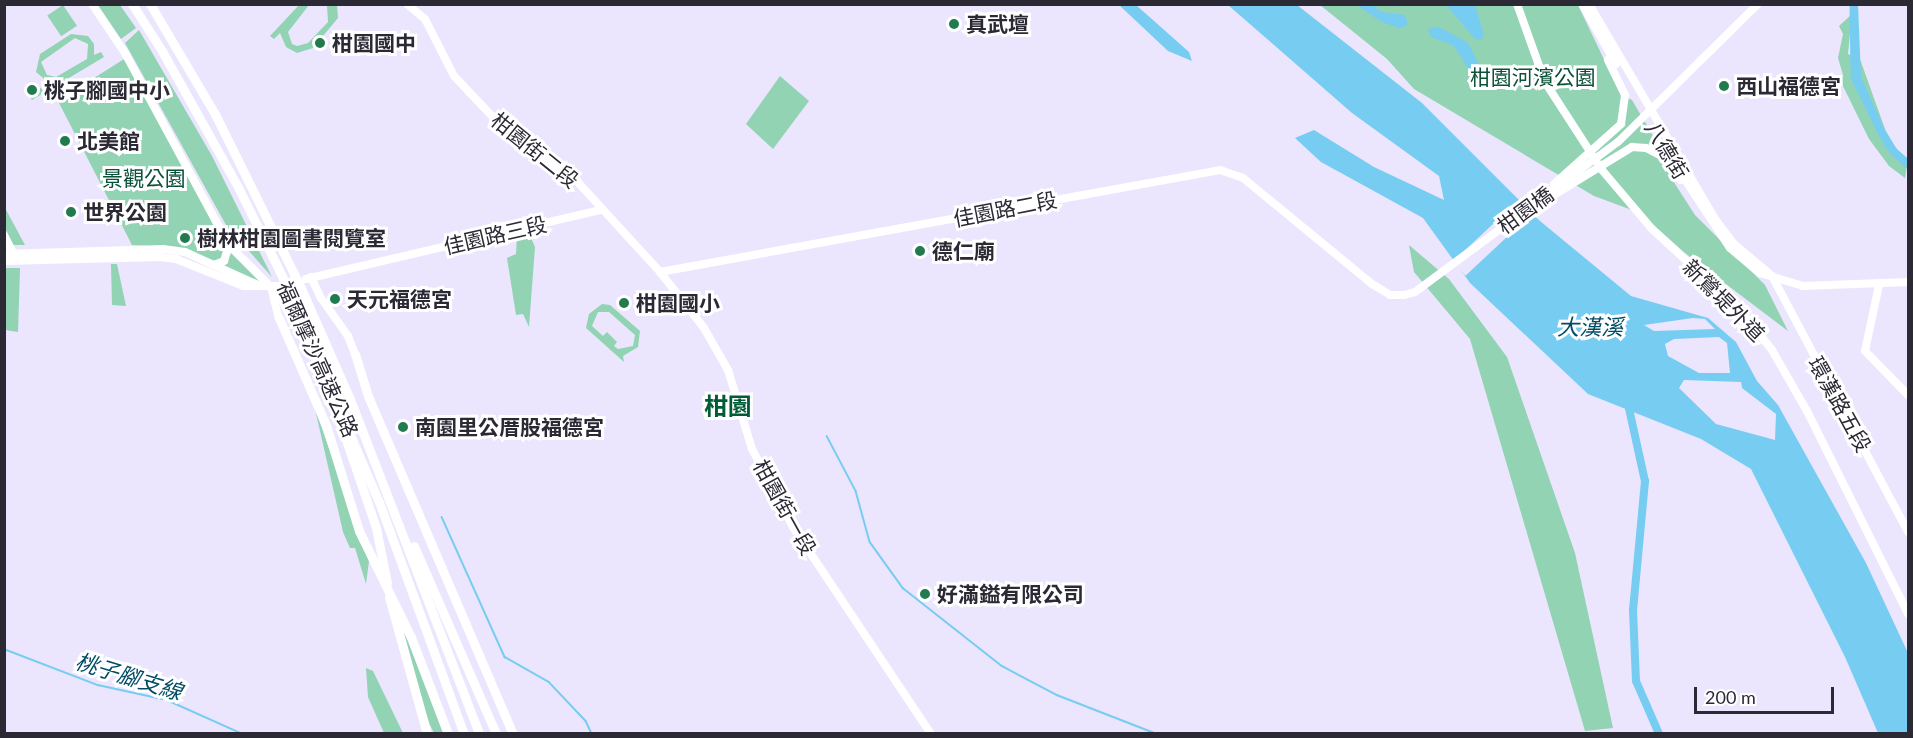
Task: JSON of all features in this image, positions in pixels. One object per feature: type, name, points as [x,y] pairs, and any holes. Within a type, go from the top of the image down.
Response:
[{"type":"highway","name":"福爾摩沙高速公路","points":[[132,4],[162,51],[238,187],[313,349],[379,502],[464,734]]},
{"type":"highway","name":"福爾摩沙高速公路","points":[[150,4],[190,69],[251,182],[350,399],[479,734]]},
{"type":"highway","points":[[279,318],[312,394],[359,531],[411,637],[448,734]]},
{"type":"highway","points":[[313,349],[376,528],[390,606],[427,734]]},
{"type":"highway","points":[[355,354],[368,396],[513,734]]},
{"type":"highway","points":[[350,399],[496,734]]},
{"type":"street","points":[[92,4],[125,54],[229,245],[274,287],[279,318]]},
{"type":"street","name":"柑園街二段","points":[[407,4],[425,19],[454,76],[503,128],[574,178],[601,210]]},
{"type":"street","name":"新鶯堤外道","points":[[1517,4],[1545,82],[1602,170],[1652,229],[1740,310],[1772,350],[1807,411],[1908,614]]},
{"type":"street","points":[[1483,241],[1616,130],[1626,106],[1624,89],[1581,4]]},
{"type":"street","name":"八德街","points":[[1581,4],[1712,225],[1730,248],[1760,273],[1803,286],[1879,285],[1908,282]]},
{"type":"street","name":"八德街","points":[[1589,4],[1715,219],[1733,243],[1772,276]]},
{"type":"street","name":"柑園橋","points":[[1325,246],[1390,295],[1415,292],[1618,142],[1708,50],[1758,4]]},
{"type":"street","points":[[1483,241],[1632,147],[1653,150],[1669,164],[1704,220],[1730,248]]},
{"type":"street","name":"佳園路二段","points":[[660,272],[1220,170],[1243,178],[1325,246]]},
{"type":"street","points":[[601,210],[660,272]]},
{"type":"street","name":"佳園路三段","points":[[355,354],[348,336],[308,278],[601,210]]},
{"type":"street","points":[[4,235],[8,255]]},
{"type":"street","points":[[214,265],[224,261],[229,245]]},
{"type":"street","points":[[8,255],[163,249],[214,265],[262,287]]},
{"type":"street","points":[[8,255],[168,258],[243,286],[274,287]]},
{"type":"street","name":"柑園街一段","points":[[660,272],[704,328],[726,364],[752,449],[794,527],[931,734]]},
{"type":"street","name":"環漢路五段","points":[[1772,276],[1908,532]]},
{"type":"street","points":[[1879,285],[1865,351],[1908,395]]},
{"type":"green space","points":[[63,5],[77,26],[61,36],[47,16]]},
{"type":"green space","points":[[98,5],[120,5],[136,28],[121,39]]},
{"type":"green space","points":[[299,5],[309,5],[288,32],[292,44],[297,46],[308,43],[328,22],[327,5],[337,5],[338,18],[313,48],[297,53],[286,47],[280,33],[274,39],[270,36]]},
{"type":"green space","name":"柑園河濱公園","points":[[1320,5],[1578,5],[1621,95],[1632,100],[1656,141],[1668,173],[1695,215],[1765,285],[1788,331],[1685,253],[1640,213],[1594,196],[1414,89],[1387,59]]},
{"type":"green space","points":[[1852,14],[1848,54],[1860,59],[1890,143],[1908,159],[1905,178],[1889,166],[1869,139],[1839,78],[1843,75],[1838,58],[1843,34],[1839,26]]},
{"type":"green space","points":[[139,30],[212,156],[272,277],[226,225],[125,43]]},
{"type":"green space","points":[[71,34],[88,36],[94,44],[94,55],[101,52],[104,57],[32,100],[29,95],[49,83],[36,72],[40,54]],"holes":[[[75,38],[88,44],[87,59],[56,77],[47,75],[41,62]]]},
{"type":"green space","name":"景觀公園","points":[[124,59],[185,167],[225,249],[224,258],[215,261],[174,247],[132,245],[58,101]]},
{"type":"green space","points":[[780,76],[809,101],[773,149],[746,124]]},
{"type":"green space","points":[[4,206],[25,245],[13,245],[5,228]]},
{"type":"green space","points":[[529,233],[535,247],[529,327],[523,314],[516,315],[507,258],[516,254],[517,235]]},
{"type":"green space","points":[[1409,245],[1449,279],[1507,357],[1575,553],[1613,728],[1585,731],[1470,339],[1414,272]]},
{"type":"green space","points":[[231,253],[259,281],[245,279],[224,265]]},
{"type":"green space","points":[[111,264],[117,264],[126,306],[112,305]]},
{"type":"green space","points":[[5,268],[20,268],[18,332],[5,330]]},
{"type":"green space","points":[[602,304],[610,305],[640,331],[638,347],[623,356],[624,362],[586,328],[589,314]],"holes":[[[598,312],[609,312],[635,335],[633,346],[618,349],[614,346],[617,342],[607,332],[603,336],[592,326]]]},
{"type":"green space","points":[[315,409],[369,561],[366,584],[355,548],[350,548],[343,532]]},
{"type":"green space","points":[[400,625],[443,733],[434,733],[429,723]]},
{"type":"green space","points":[[366,668],[373,671],[403,733],[384,733],[368,697]]},
{"type":"water","points":[[1119,5],[1136,5],[1189,52],[1192,61],[1168,51]]},
{"type":"water","name":"大漢溪","points":[[1228,5],[1297,5],[1422,103],[1540,221],[1631,296],[1708,318],[1736,342],[1757,381],[1778,405],[1866,563],[1908,653],[1908,733],[1878,733],[1845,657],[1751,469],[1701,439],[1588,394],[1470,283],[1423,218],[1321,162],[1295,138],[1314,130],[1374,167],[1444,200],[1439,176],[1352,113]],"holes":[[[1693,318],[1705,319],[1715,329],[1654,331],[1644,325]],[[1719,337],[1727,343],[1730,373],[1699,373],[1668,356],[1665,344],[1674,339]],[[1684,380],[1741,382],[1742,388],[1776,414],[1775,440],[1716,424],[1679,388]]]},
{"type":"water","points":[[1357,5],[1373,5],[1381,12],[1405,15],[1408,25],[1399,28],[1382,22]]},
{"type":"water","points":[[1446,5],[1475,5],[1484,35],[1481,40],[1475,39]]},
{"type":"water","points":[[1439,27],[1468,43],[1485,76],[1471,72],[1453,45],[1431,37],[1428,29]]},
{"type":"pier","points":[[1522,197],[1535,211],[1465,276],[1453,262]]},
{"type":"waterway","points":[[1851,4],[1852,78],[1886,146],[1908,167]]},
{"type":"waterway","points":[[1854,4],[1857,78],[1880,129],[1894,152],[1908,164]]},
{"type":"waterway","points":[[1628,404],[1645,481],[1633,610],[1636,681],[1659,734]]},
{"type":"waterway","points":[[827,436],[856,491],[870,542],[903,588],[1002,666],[1057,695],[1157,734]]},
{"type":"waterway","points":[[442,517],[505,657],[549,682],[586,721],[592,734]]},
{"type":"waterway","name":"桃子腳支線","points":[[4,649],[98,685],[167,700],[243,734]]},
{"type":"place","name":"真武壇","points":[[954,24]]},
{"type":"place","name":"柑園國中","points":[[320,43]]},
{"type":"place","name":"西山福德宮","points":[[1724,86]]},
{"type":"place","name":"桃子腳國中小","points":[[32,90]]},
{"type":"place","name":"北美館","points":[[65,141]]},
{"type":"place","name":"世界公園","points":[[71,212]]},
{"type":"place","name":"樹林柑園圖書閱覽室","points":[[185,238]]},
{"type":"place","name":"德仁廟","points":[[920,251]]},
{"type":"place","name":"天元福德宮","points":[[335,299]]},
{"type":"place","name":"柑園國小","points":[[624,303]]},
{"type":"place","name":"南園里公厝股福德宮","points":[[403,427]]},
{"type":"place","name":"好滿鎰有限公司","points":[[925,594]]},
{"type":"district","name":"柑園","points":[[728,406]]}]
